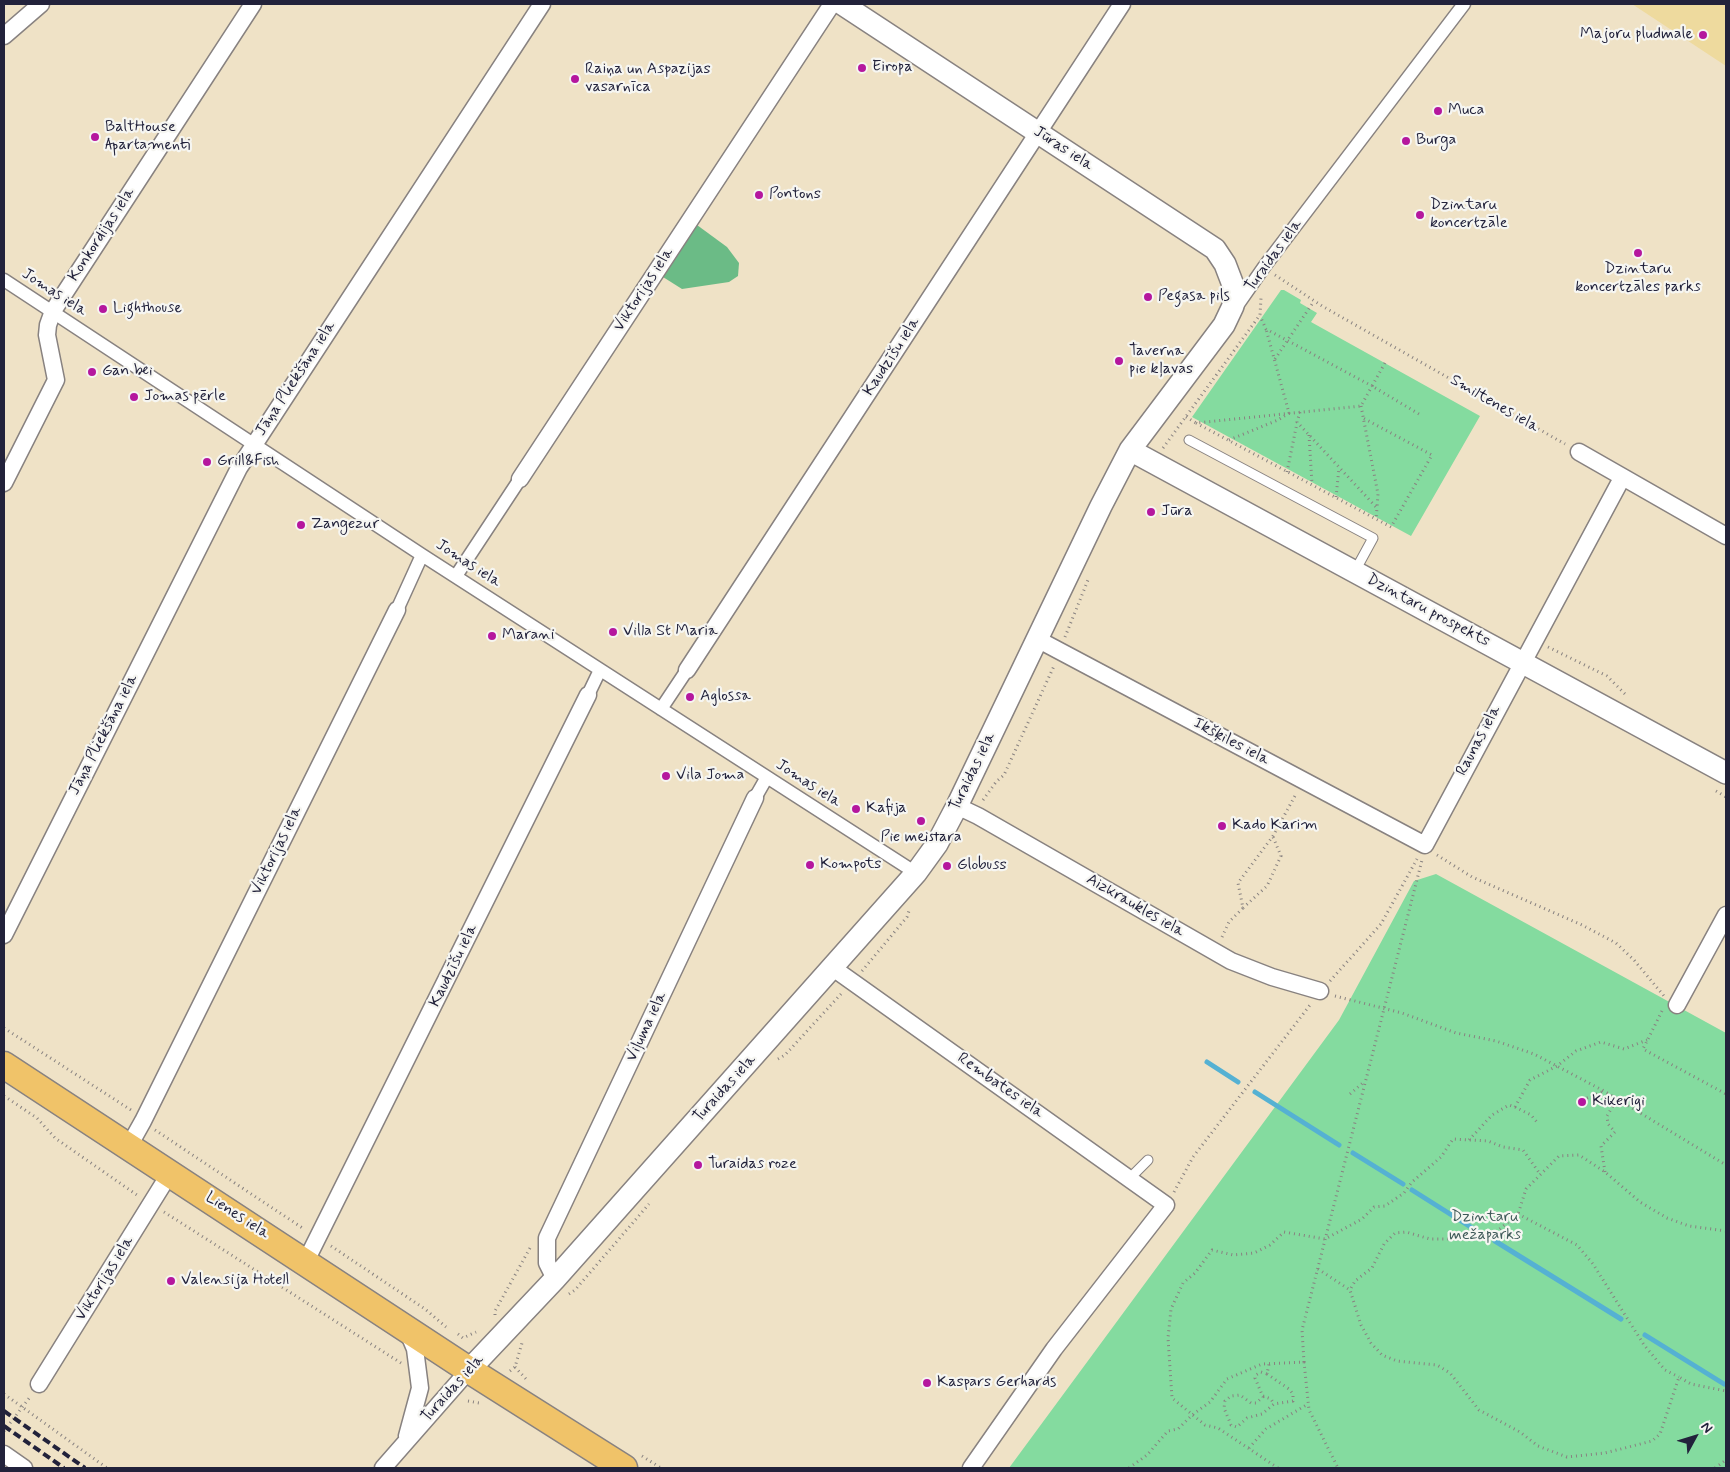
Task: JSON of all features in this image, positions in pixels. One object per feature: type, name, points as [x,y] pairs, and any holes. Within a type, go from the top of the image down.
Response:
[{"type":"main road","name":"Lienes iela","points":[[4,1065],[469,1370],[624,1468]]},
{"type":"street","points":[[4,36],[41,4]]},
{"type":"street","name":"Konkordijas iela","points":[[4,484],[56,380],[47,335],[53,311],[253,4]]},
{"type":"street","name":"Jāņa Pliekšāna iela","points":[[4,935],[234,477],[542,4]]},
{"type":"street","name":"Viktorijas iela","points":[[456,576],[832,4]]},
{"type":"street","name":"Jūras iela","points":[[842,4],[1215,249],[1225,264],[1232,285],[1233,306],[1224,325]]},
{"type":"street","name":"Kaudzīšu iela","points":[[661,709],[1122,4]]},
{"type":"street","name":"Turaidas iela","points":[[383,1468],[469,1370],[555,1279],[833,968],[916,873],[965,810],[1037,639],[1130,450],[1224,325],[1264,267],[1464,4]]},
{"type":"street","name":"Jomas iela","points":[[4,280],[422,555],[916,873]]},
{"type":"street","name":"Dzintaru prospekts","points":[[1130,450],[1726,772]]},
{"type":"street","points":[[1579,452],[1726,536]]},
{"type":"street","name":"Raunas iela","points":[[1425,844],[1622,478]]},
{"type":"street","name":"Viktorijas iela","points":[[129,1146],[397,610],[422,555]]},
{"type":"street","name":"Ikšķiles iela","points":[[1037,639],[1425,844]]},
{"type":"street","name":"Kaudzīšu iela","points":[[306,1262],[600,670]]},
{"type":"street","name":"Viļuma iela","points":[[555,1279],[547,1263],[547,1238],[767,777]]},
{"type":"street","name":"Aizkraukles iela","points":[[965,810],[1231,961],[1272,977],[1320,991]]},
{"type":"street","points":[[1670,1005],[1726,915]]},
{"type":"street","name":"Rembates iela","points":[[833,968],[1166,1205]]},
{"type":"street","name":"Viktorijas iela","points":[[39,1384],[170,1173]]},
{"type":"street","points":[[971,1468],[1054,1349],[1166,1205]]},
{"type":"street","points":[[404,1443],[420,1388],[415,1349],[406,1328]]},
{"type":"street","points":[[4,1454],[24,1468]]},
{"type":"lane","points":[[1189,440],[1373,538],[1354,571]]},
{"type":"lane","points":[[1130,1178],[1148,1160]]},
{"type":"path","name":"Smiltenes iela","points":[[1264,267],[1314,301],[1579,452]]},
{"type":"path","points":[[1274,359],[1314,301]]},
{"type":"path","points":[[1260,315],[1266,329],[1289,413]]},
{"type":"path","points":[[1266,329],[1372,386],[1419,414]]},
{"type":"path","points":[[1373,538],[1378,494],[1361,406],[1385,363]]},
{"type":"path","points":[[1196,423],[1361,406]]},
{"type":"path","points":[[1287,472],[1300,412]]},
{"type":"path","points":[[1228,440],[1278,420],[1289,413]]},
{"type":"path","points":[[1186,418],[1391,527],[1432,455],[1363,418]]},
{"type":"path","points":[[1297,422],[1377,508]]},
{"type":"path","points":[[1309,434],[1312,485]]},
{"type":"path","points":[[1336,497],[1339,468]]},
{"type":"path","points":[[965,810],[1004,775],[1049,681],[1059,651],[1088,585],[1088,575]]},
{"type":"path","points":[[1243,908],[1238,883],[1273,836],[1303,780]]},
{"type":"path","points":[[1710,788],[1726,797]]},
{"type":"path","points":[[1216,952],[1229,922],[1267,886],[1281,856],[1273,836]]},
{"type":"path","points":[[1166,1205],[1193,1158],[1320,991],[1381,924],[1425,844]]},
{"type":"path","points":[[1425,844],[1433,852],[1472,877],[1582,925],[1616,943],[1634,960],[1670,1005],[1643,1049],[1726,1094]]},
{"type":"path","points":[[1338,1468],[1309,1410],[1302,1330],[1419,879],[1425,844]]},
{"type":"path","points":[[1320,991],[1385,1010],[1402,1013],[1456,1033],[1496,1041],[1534,1054],[1604,1091],[1725,1163]]},
{"type":"path","points":[[4,1028],[131,1110],[143,1120],[425,1309],[445,1327],[463,1338],[473,1335],[480,1329]]},
{"type":"path","points":[[1515,1107],[1530,1080],[1557,1066],[1576,1051],[1601,1042],[1624,1049],[1648,1040]]},
{"type":"path","points":[[1350,1094],[1366,1081]]},
{"type":"path","points":[[1588,1098],[1604,1091]]},
{"type":"path","points":[[4,1096],[37,1118],[55,1138],[151,1204],[385,1351],[404,1368]]},
{"type":"path","points":[[1606,1172],[1602,1146],[1615,1132],[1608,1124],[1607,1116],[1617,1099]]},
{"type":"path","points":[[1469,1140],[1492,1115],[1509,1105],[1531,1115],[1537,1122]]},
{"type":"path","points":[[1278,1468],[1218,1428],[1205,1425],[1172,1398],[1168,1338],[1171,1309],[1184,1283],[1195,1274],[1212,1250],[1233,1254],[1254,1254],[1270,1245],[1284,1232],[1325,1239],[1362,1219],[1374,1207],[1385,1206],[1404,1194],[1412,1182],[1441,1157],[1453,1139],[1488,1141],[1504,1147],[1523,1150],[1540,1174]]},
{"type":"path","points":[[1350,1290],[1356,1281],[1372,1268],[1384,1244],[1395,1233],[1406,1232],[1430,1239],[1472,1239],[1491,1236],[1518,1214],[1526,1189],[1559,1156],[1579,1156],[1606,1172],[1640,1202],[1667,1218],[1689,1226],[1726,1231]]},
{"type":"path","points":[[1518,1214],[1577,1245],[1599,1272],[1644,1345],[1665,1370],[1691,1384],[1726,1392]]},
{"type":"path","points":[[1318,1269],[1350,1290],[1361,1325],[1382,1355],[1397,1361],[1437,1365],[1450,1372],[1480,1410],[1520,1432],[1538,1446],[1567,1457],[1605,1453],[1652,1440],[1660,1434],[1679,1377]]},
{"type":"path","points":[[1129,1468],[1147,1455],[1168,1431],[1178,1429],[1192,1415],[1210,1402],[1227,1379],[1262,1364],[1304,1362]]},
{"type":"path","points":[[1267,1374],[1269,1364]]},
{"type":"path","points":[[1263,1396],[1256,1403],[1251,1403],[1240,1395],[1232,1396],[1226,1402],[1224,1408],[1231,1425],[1237,1427],[1247,1418],[1262,1414],[1274,1404],[1293,1401],[1293,1394],[1267,1374],[1261,1372],[1255,1378],[1263,1396],[1271,1399],[1274,1404]]},
{"type":"path","points":[[4,1431],[39,1384]]},
{"type":"path","points":[[4,1394],[107,1468]]},
{"type":"path","points":[[1249,1448],[1266,1429],[1308,1404]]},
{"type":"path","points":[[1715,1468],[1726,1460]]},
{"type":"green space","points":[[697,225],[727,247],[739,263],[738,276],[729,282],[682,289],[663,277]]},
{"type":"green space","points":[[1281,290],[1301,300],[1300,303],[1317,313],[1311,322],[1480,416],[1411,536],[1192,417]]},
{"type":"green space","name":"Dzintaru mežaparks","points":[[1436,874],[1726,1033],[1726,1468],[1009,1468],[1339,1020],[1414,881]]},
{"type":"sand","name":"Majoru pludmale","points":[[1632,4],[1726,4],[1726,66]]},
{"type":"waterway","points":[[1207,1062],[1238,1082]]},
{"type":"waterway","points":[[1255,1092],[1339,1145]]},
{"type":"waterway","points":[[1353,1153],[1403,1184]]},
{"type":"waterway","points":[[1412,1190],[1477,1231]]},
{"type":"waterway","points":[[1495,1241],[1621,1319]]},
{"type":"waterway","points":[[1645,1335],[1724,1384]]},
{"type":"railway","points":[[4,1411],[85,1468]]},
{"type":"railway","points":[[4,1426],[64,1468]]},
{"type":"place","name":"Majoru pludmale","points":[[1703,35]]},
{"type":"place","name":"Eiropa","points":[[862,68]]},
{"type":"place","name":"Raiņa un Aspazijas vasarnīca","points":[[575,79]]},
{"type":"place","name":"Muca","points":[[1438,111]]},
{"type":"place","name":"BaltHouse Apartamenti","points":[[95,137]]},
{"type":"place","name":"Burga","points":[[1406,141]]},
{"type":"place","name":"Pontons","points":[[759,195]]},
{"type":"place","name":"Dzintaru koncertzāle","points":[[1420,215]]},
{"type":"place","name":"Dzintaru koncertzāles parks","points":[[1638,253]]},
{"type":"place","name":"Pegasa pils","points":[[1148,297]]},
{"type":"place","name":"Lighthouse","points":[[103,309]]},
{"type":"place","name":"Taverna pie kļavas","points":[[1119,361]]},
{"type":"place","name":"Gan bei","points":[[92,372]]},
{"type":"place","name":"Jomas pērle","points":[[134,397]]},
{"type":"place","name":"Grill&Fish","points":[[207,462]]},
{"type":"place","name":"Jūra","points":[[1151,512]]},
{"type":"place","name":"Zangezur","points":[[301,525]]},
{"type":"place","name":"Villa St Maria","points":[[613,632]]},
{"type":"place","name":"Marani","points":[[492,636]]},
{"type":"place","name":"Aglossa","points":[[690,697]]},
{"type":"place","name":"Vila Joma","points":[[666,776]]},
{"type":"place","name":"Kafija","points":[[856,809]]},
{"type":"place","name":"Pie meistara","points":[[921,821]]},
{"type":"place","name":"Kado Karim","points":[[1222,826]]},
{"type":"place","name":"Kompots","points":[[810,865]]},
{"type":"place","name":"Globuss","points":[[947,866]]},
{"type":"place","name":"Kikerigi","points":[[1582,1102]]},
{"type":"place","name":"Turaidas roze","points":[[698,1165]]},
{"type":"place","name":"Valensija Hotell","points":[[171,1281]]},
{"type":"place","name":"Kaspars Gerhards","points":[[927,1383]]}]
